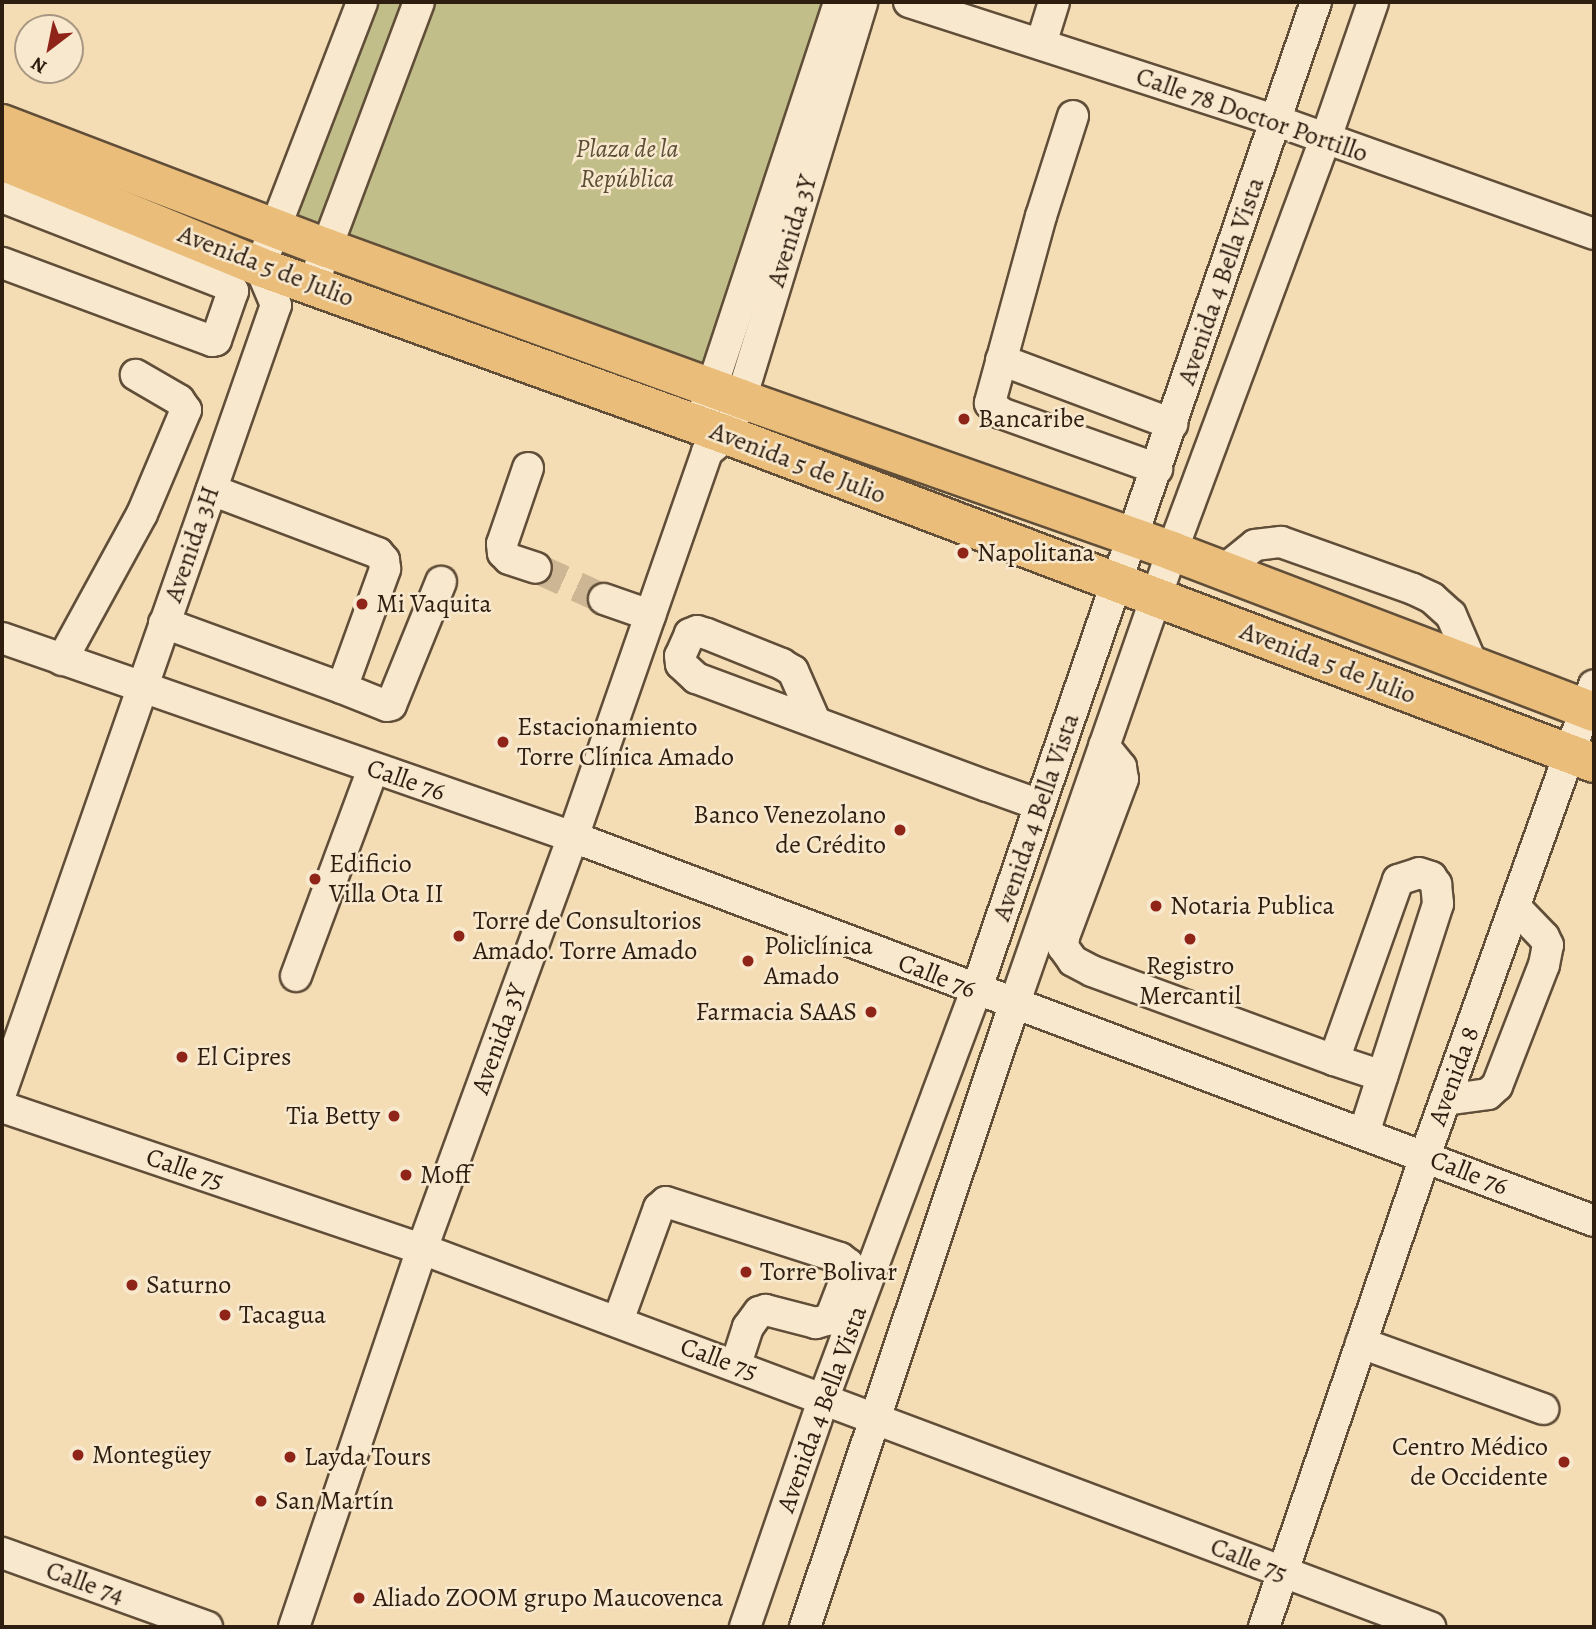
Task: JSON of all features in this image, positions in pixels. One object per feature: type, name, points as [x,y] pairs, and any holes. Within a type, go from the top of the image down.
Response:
[{"type":"main road","name":"Avenida 5 de Julio","points":[[2,124],[327,248],[726,394],[1172,551],[1473,666],[1592,702]]},
{"type":"main road","name":"Avenida 5 de Julio","points":[[2,161],[260,267],[711,438],[1157,598],[1582,759]]},
{"type":"street","points":[[362,2],[260,267],[276,305],[313,285],[419,2]]},
{"type":"street","name":"Avenida 3Y","points":[[293,1627],[422,1249],[573,837],[726,394],[791,189],[839,2]]},
{"type":"street","name":"Avenida 3Y","points":[[791,189],[862,2]]},
{"type":"street","name":"Calle 78 Doctor Portillo","points":[[909,2],[990,14],[1041,44],[1277,121],[1594,234]]},
{"type":"street","points":[[1041,44],[1054,2]]},
{"type":"street","name":"Avenida 4 Bella Vista","points":[[745,1627],[824,1397],[976,991],[1316,2]]},
{"type":"street","name":"Avenida 4 Bella Vista","points":[[805,1627],[1014,1005],[1172,551],[1326,138],[1373,2]]},
{"type":"street","points":[[1073,116],[990,403],[994,409],[1157,469]]},
{"type":"street","points":[[2,197],[228,285],[233,291],[216,340],[212,341],[2,263]]},
{"type":"street","name":"Avenida 3H","points":[[2,1090],[276,305]]},
{"type":"street","points":[[1001,360],[1172,424]]},
{"type":"street","points":[[62,660],[142,514],[186,410],[179,400],[136,375]]},
{"type":"street","points":[[528,468],[502,544],[503,554],[509,559],[536,568]]},
{"type":"street","points":[[211,490],[378,553],[384,560],[385,569],[342,688]]},
{"type":"street","points":[[1223,571],[1255,545],[1282,542],[1413,589],[1445,607],[1457,623],[1473,666]]},
{"type":"street","points":[[164,622],[387,706],[391,705],[441,582]]},
{"type":"street","points":[[604,599],[650,615]]},
{"type":"street","name":"Calle 76","points":[[2,638],[573,837],[976,991],[1364,1133],[1594,1221]]},
{"type":"street","name":"Avenida 8","points":[[1264,1627],[1425,1156],[1515,907],[1582,759],[1592,702]]},
{"type":"street","points":[[815,722],[1040,805]]},
{"type":"street","points":[[1104,746],[1121,767],[1123,779],[1064,937],[1067,955],[1093,971],[1382,1076]]},
{"type":"street","points":[[296,975],[373,768]]},
{"type":"street","points":[[1334,1060],[1393,888],[1405,875],[1426,874],[1436,884],[1438,904],[1364,1133]]},
{"type":"street","points":[[1445,1100],[1488,1094],[1497,1087],[1544,965],[1548,945],[1544,937],[1515,907]]},
{"type":"street","name":"Calle 75","points":[[2,1107],[422,1249],[824,1397],[1430,1627]]},
{"type":"street","points":[[618,1321],[659,1208],[666,1202],[840,1258],[848,1264],[849,1270],[830,1320],[816,1323],[766,1310],[760,1312],[748,1327],[736,1365]]},
{"type":"street","points":[[1361,1343],[1543,1409]]},
{"type":"street","name":"Calle 74","points":[[2,1553],[207,1627]]},
{"type":"green space","name":"Plaza de la República","points":[[355,2],[851,2],[738,379],[275,208]]},
{"type":"tunnel","points":[[536,568],[604,599]]},
{"type":"place","name":"Bancaribe","points":[[964,419]]},
{"type":"place","name":"Napolitana","points":[[963,553]]},
{"type":"place","name":"Mi Vaquita","points":[[362,604]]},
{"type":"place","name":"Estacionamiento Torre Clínica Amado","points":[[503,742]]},
{"type":"place","name":"Banco Venezolano de Crédito","points":[[900,830]]},
{"type":"place","name":"Edificio Villa Ota II","points":[[315,879]]},
{"type":"place","name":"Notaria Publica","points":[[1156,906]]},
{"type":"place","name":"Torre de Consultorios Amado. Torre Amado","points":[[459,936]]},
{"type":"place","name":"Registro Mercantil","points":[[1190,939]]},
{"type":"place","name":"Policlínica Amado","points":[[748,961]]},
{"type":"place","name":"Farmacia SAAS","points":[[871,1012]]},
{"type":"place","name":"El Cipres","points":[[182,1057]]},
{"type":"place","name":"Tia Betty","points":[[394,1116]]},
{"type":"place","name":"Moff","points":[[406,1175]]},
{"type":"place","name":"Torre Bolivar","points":[[746,1272]]},
{"type":"place","name":"Saturno","points":[[132,1285]]},
{"type":"place","name":"Tacagua","points":[[225,1315]]},
{"type":"place","name":"Montegüey","points":[[78,1455]]},
{"type":"place","name":"Layda Tours","points":[[290,1457]]},
{"type":"place","name":"Centro Médico de Occidente","points":[[1564,1462]]},
{"type":"place","name":"San Martín","points":[[261,1501]]},
{"type":"place","name":"Aliado ZOOM grupo Maucovenca","points":[[359,1598]]}]
